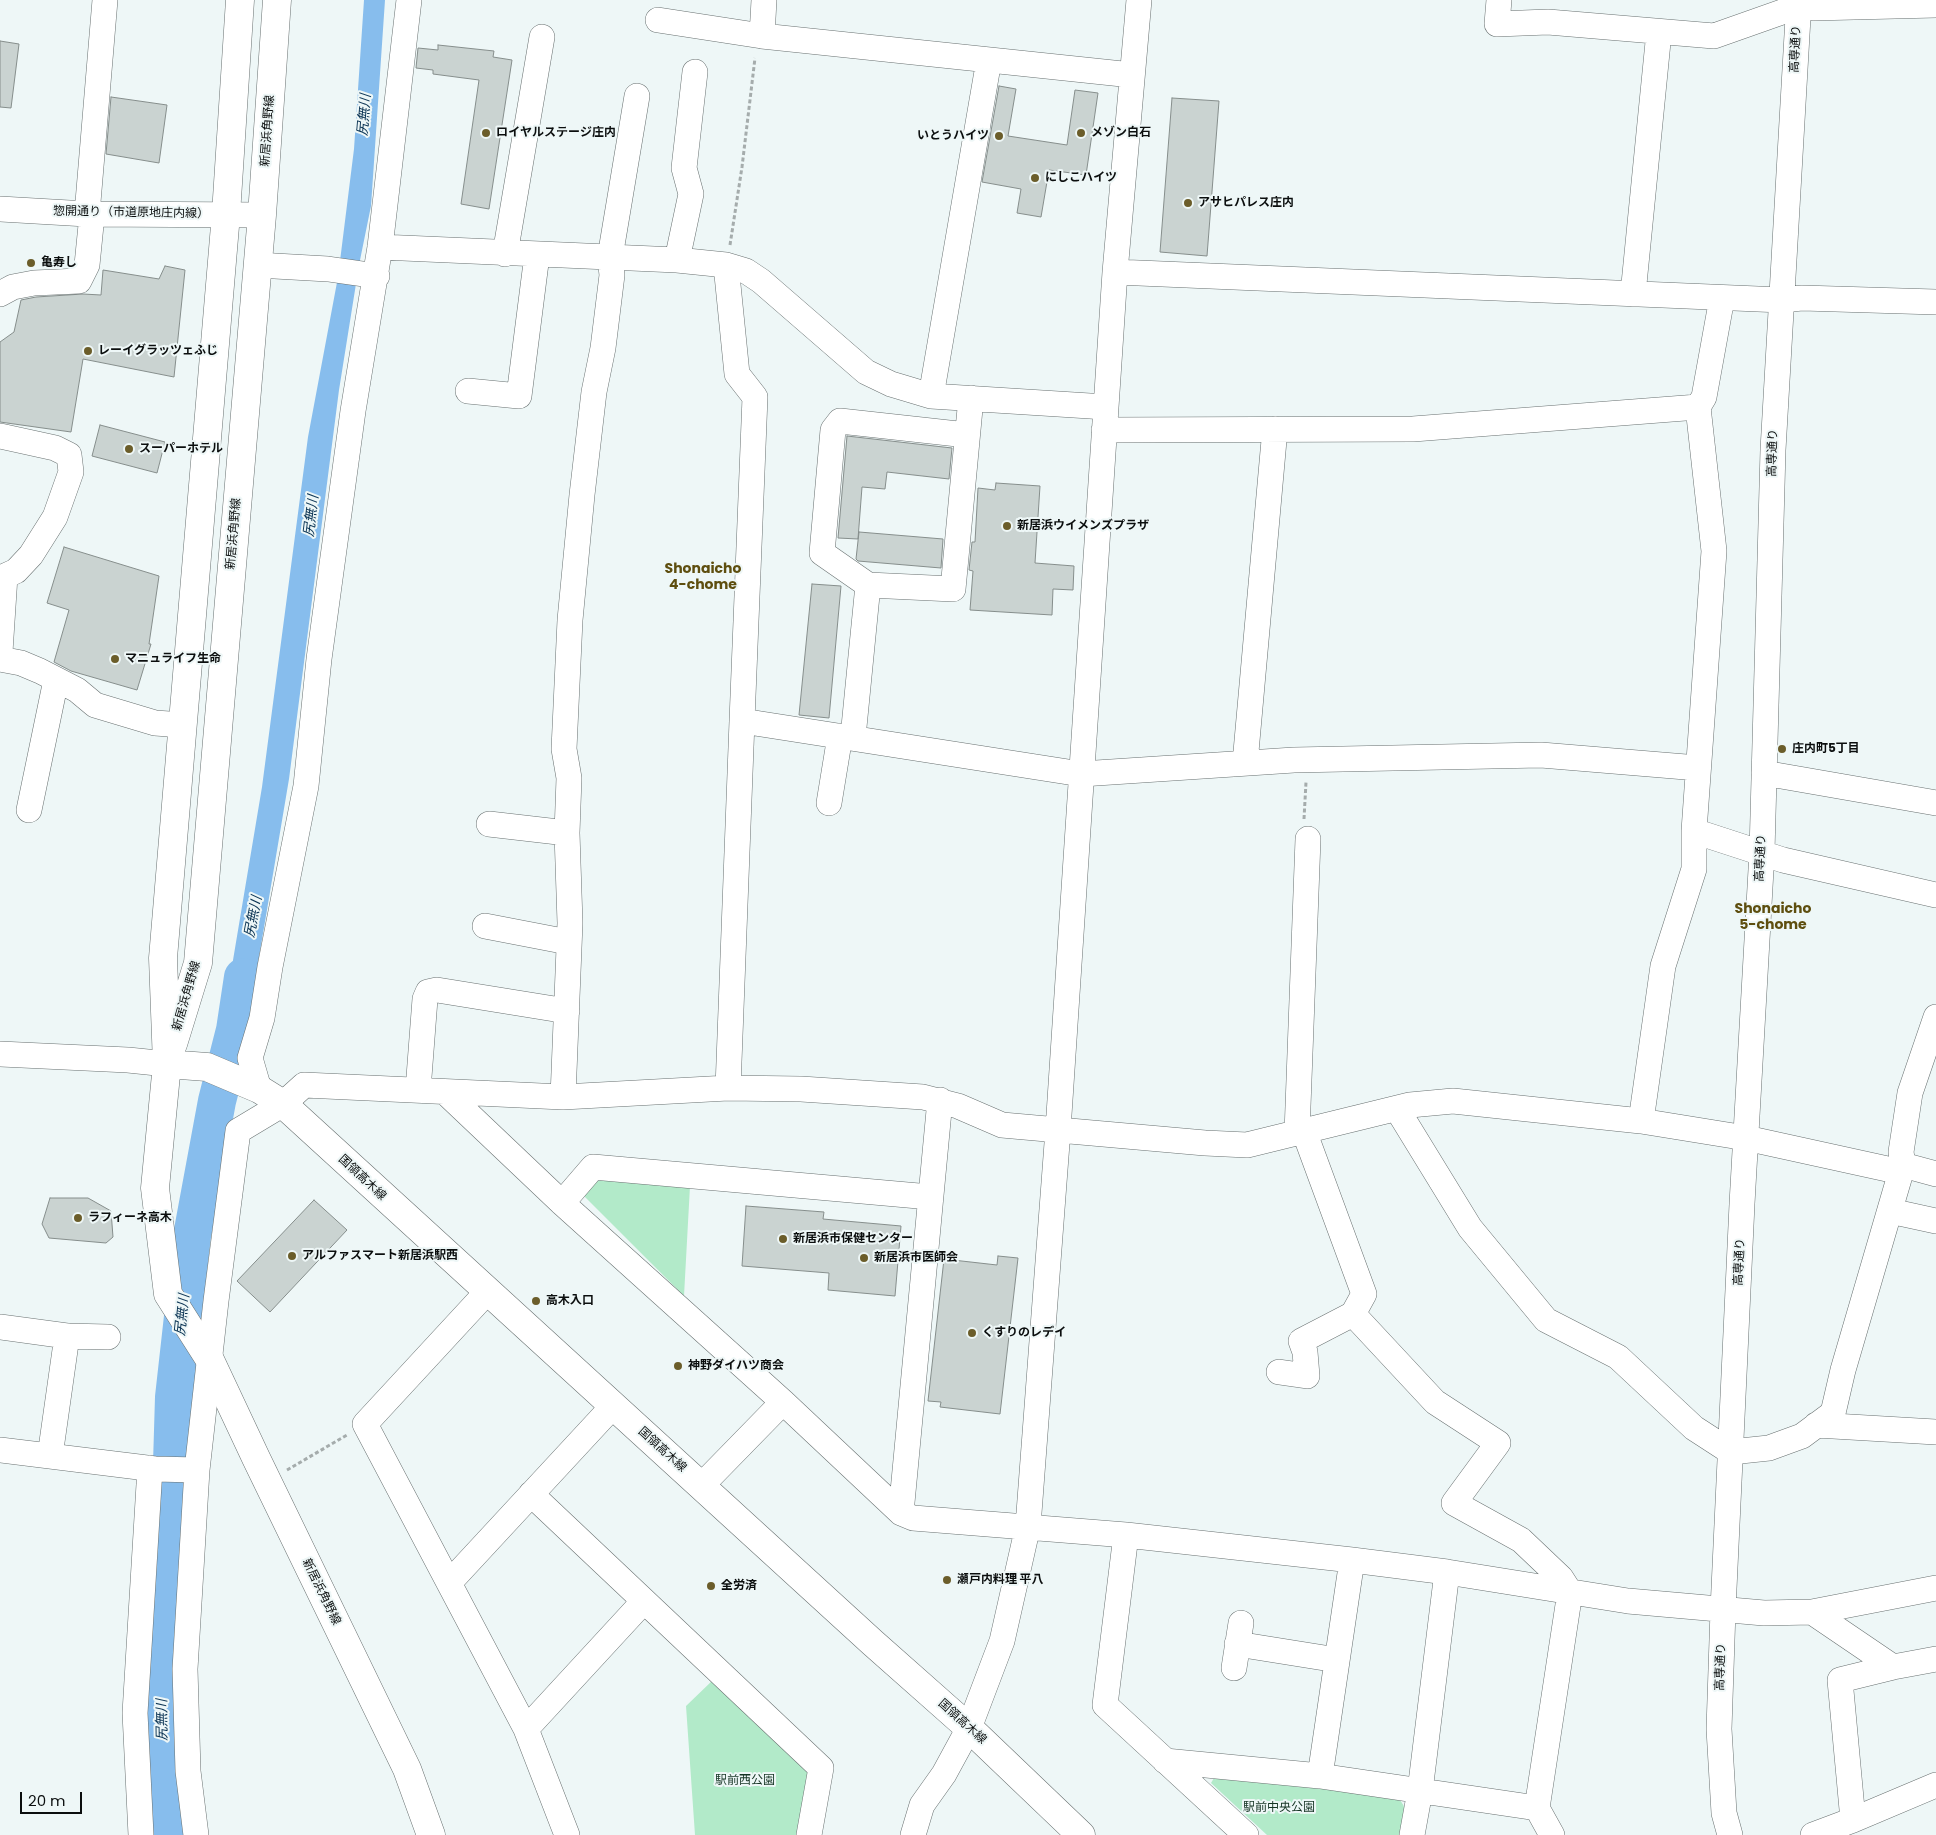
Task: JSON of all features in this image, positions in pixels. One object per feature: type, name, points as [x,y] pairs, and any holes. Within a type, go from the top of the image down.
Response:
[{"type":"main road","name":"新居浜角野線","points":[[240,0],[226,214],[163,958],[167,1064],[155,1188],[168,1294],[207,1356],[407,1769],[431,1835]]},
{"type":"main road","name":"新居浜角野線","points":[[167,1064],[198,963],[262,214],[277,0]]},
{"type":"main road","name":"国領高木線","points":[[167,1064],[207,1067],[247,1083],[283,1104],[873,1643],[969,1728],[1080,1835]]},
{"type":"street","points":[[0,294],[13,287],[34,283],[79,281],[87,265],[91,225],[87,214],[104,0]]},
{"type":"street","points":[[247,1083],[250,1058],[262,1018],[270,967],[306,786],[319,659],[372,275],[380,247],[409,0]]},
{"type":"street","points":[[760,36],[764,0]]},
{"type":"street","points":[[913,1835],[922,1805],[944,1774],[969,1728],[1002,1642],[1028,1526],[1058,1130],[1115,272],[1139,0]]},
{"type":"street","points":[[1499,0],[1497,24],[1548,22],[1714,36],[1799,3],[1822,8],[1936,6]]},
{"type":"street","name":"高専通り","points":[[1730,1835],[1724,1813],[1719,1729],[1723,1610],[1762,852],[1773,450],[1799,3]]},
{"type":"street","points":[[658,20],[760,36],[1132,75]]},
{"type":"street","points":[[1633,294],[1659,32]]},
{"type":"street","points":[[505,254],[542,37]]},
{"type":"street","points":[[931,396],[989,60]]},
{"type":"street","points":[[677,260],[691,194],[684,168],[696,72]]},
{"type":"street","points":[[563,1097],[570,923],[567,833],[568,778],[564,748],[570,620],[594,392],[606,330],[612,275],[610,257],[637,96]]},
{"type":"street","name":"惣開通り（市道原地庄内線）","points":[[0,209],[87,214],[262,214]]},
{"type":"street","points":[[380,247],[505,254],[677,260],[726,265],[746,271],[761,281],[866,372],[891,384],[931,396],[971,398],[1105,418],[1275,429],[1412,429],[1698,407]]},
{"type":"street","points":[[468,391],[519,396],[537,255]]},
{"type":"street","points":[[257,265],[328,269],[372,275]]},
{"type":"street","points":[[726,265],[737,374],[755,397],[728,1088]]},
{"type":"street","points":[[1115,272],[1722,298],[1936,302]]},
{"type":"street","points":[[1641,1121],[1663,966],[1694,869],[1694,831],[1714,552],[1698,407],[1704,397],[1722,298]]},
{"type":"street","points":[[967,435],[840,421],[833,430],[822,553],[868,585],[953,589],[971,398]]},
{"type":"street","points":[[1245,763],[1275,429]]},
{"type":"street","points":[[0,436],[54,448],[69,455],[71,472],[55,517],[31,555],[16,571],[5,576],[0,652]]},
{"type":"street","points":[[829,803],[847,736],[868,585]]},
{"type":"street","points":[[0,659],[21,663],[77,690],[95,705],[155,723],[183,725]]},
{"type":"street","points":[[29,810],[56,680]]},
{"type":"street","points":[[742,721],[1081,774],[1307,759],[1541,755],[1698,768]]},
{"type":"street","points":[[1764,772],[1936,803]]},
{"type":"street","points":[[490,824],[567,833]]},
{"type":"street","points":[[1694,831],[1783,860],[1936,895]]},
{"type":"street","points":[[1279,1372],[1307,1376],[1305,1352],[1301,1341],[1353,1314],[1364,1294],[1301,1132],[1308,839]]},
{"type":"street","points":[[485,926],[568,942]]},
{"type":"street","points":[[418,1090],[425,999],[428,992],[437,990],[567,1011]]},
{"type":"street","points":[[1397,1108],[1470,1228],[1546,1320],[1618,1357],[1694,1428],[1731,1452],[1769,1448],[1802,1436],[1832,1413],[1902,1168],[1901,1152],[1910,1093],[1936,1016]]},
{"type":"street","points":[[0,1054],[128,1060],[167,1064]]},
{"type":"street","points":[[196,1835],[188,1771],[185,1669],[191,1470],[216,1302],[238,1131],[283,1104],[304,1085],[563,1097],[728,1088],[810,1089],[923,1096],[958,1106],[1002,1125],[1248,1145],[1397,1108],[1452,1101],[1641,1121],[1746,1138],[1936,1174]]},
{"type":"street","points":[[445,1092],[562,1203],[782,1402],[901,1513],[912,1518],[1126,1534],[1447,1572],[1628,1601],[1764,1613],[1812,1612],[1936,1588]]},
{"type":"street","points":[[901,1513],[940,1100]]},
{"type":"street","points":[[562,1203],[593,1167],[930,1197]]},
{"type":"street","points":[[1890,1210],[1936,1221]]},
{"type":"street","points":[[488,1292],[366,1424],[526,1729],[567,1835]]},
{"type":"street","points":[[1353,1314],[1436,1402],[1498,1443],[1454,1503],[1521,1540],[1561,1578],[1570,1592],[1537,1808],[1552,1835]]},
{"type":"street","points":[[0,1327],[67,1336],[108,1337]]},
{"type":"street","points":[[50,1456],[67,1336]]},
{"type":"street","points":[[701,1486],[782,1402]]},
{"type":"street","points":[[449,1583],[614,1406]]},
{"type":"street","points":[[1816,1425],[1936,1432]]},
{"type":"street","points":[[0,1450],[153,1468],[191,1470]]},
{"type":"street","points":[[141,1835],[135,1712],[153,1468]]},
{"type":"street","points":[[531,1494],[821,1768],[809,1835]]},
{"type":"street","points":[[1126,1534],[1105,1705],[1246,1835]]},
{"type":"street","points":[[1320,1776],[1352,1560]]},
{"type":"street","points":[[1412,1835],[1420,1791],[1447,1572]]},
{"type":"street","points":[[526,1729],[644,1601]]},
{"type":"street","points":[[1812,1612],[1893,1667]]},
{"type":"street","points":[[1237,1645],[1337,1660]]},
{"type":"street","points":[[1853,1820],[1840,1680],[1936,1659]]},
{"type":"street","points":[[1165,1761],[1320,1776],[1537,1808]]},
{"type":"street","points":[[1813,1835],[1936,1785]]},
{"type":"path","points":[[726,265],[760,36]]},
{"type":"path","points":[[1307,759],[1303,836],[1308,839]]},
{"type":"path","points":[[266,1479],[295,1466],[366,1424]]},
{"type":"green space","points":[[593,1177],[690,1186],[684,1296],[582,1194]]},
{"type":"green space","name":"駅前西公園","points":[[713,1680],[807,1764],[808,1776],[799,1835],[695,1835],[686,1706]]},
{"type":"green space","name":"駅前中央公園","points":[[1217,1773],[1399,1798],[1405,1808],[1400,1835],[1267,1835],[1211,1783]]},
{"type":"water","points":[[364,0],[385,0],[371,206],[359,265],[339,390],[289,779],[256,975],[241,1036],[225,1017],[228,990],[262,787],[308,437],[338,277],[354,149]]},
{"type":"building","points":[[0,41],[19,44],[11,108],[0,107]]},
{"type":"building","name":"ロイヤルステージ庄内","points":[[438,45],[494,51],[493,57],[512,60],[489,209],[461,204],[479,80],[433,74],[433,70],[416,68],[418,48],[438,50]]},
{"type":"building","points":[[999,86],[1016,89],[1008,136],[1067,145],[1075,90],[1098,93],[1086,175],[1049,170],[1041,217],[1017,213],[1021,189],[982,182]]},
{"type":"building","points":[[111,97],[167,105],[159,163],[106,154]]},
{"type":"building","name":"アサヒパレス庄内","points":[[1172,98],[1219,101],[1207,256],[1160,252]]},
{"type":"building","name":"レーイグラッツェふじ","points":[[165,266],[185,270],[174,377],[83,359],[71,432],[0,422],[0,342],[14,332],[21,300],[36,297],[83,294],[101,295],[103,270],[159,279]]},
{"type":"building","name":"スーパーホテル","points":[[100,425],[165,442],[157,473],[92,456]]},
{"type":"building","points":[[847,436],[952,448],[949,479],[887,472],[885,489],[862,487],[858,539],[838,538]]},
{"type":"building","name":"新居浜ウイメンズプラザ","points":[[996,483],[1040,486],[1035,563],[1074,566],[1073,590],[1053,589],[1052,615],[970,610],[973,571],[969,570],[972,542],[975,542],[978,488],[995,490]]},
{"type":"building","points":[[859,532],[943,539],[941,568],[858,561],[856,559]]},
{"type":"building","points":[[64,547],[159,576],[149,644],[151,644],[137,690],[71,671],[54,662],[69,610],[47,603]]},
{"type":"building","points":[[812,584],[841,586],[829,718],[799,715]]},
{"type":"building","name":"ラフィーネ高木","points":[[50,1198],[88,1198],[111,1211],[113,1237],[106,1243],[49,1238],[42,1224]]},
{"type":"building","name":"アルファスマート新居浜駅西","points":[[314,1200],[347,1230],[270,1312],[237,1281]]},
{"type":"building","points":[[746,1206],[824,1212],[823,1219],[901,1226],[895,1296],[828,1290],[829,1273],[742,1266]]},
{"type":"building","name":"くすりのレデイ","points":[[998,1256],[1018,1258],[1000,1414],[940,1407],[941,1402],[928,1401],[944,1259],[997,1265]]},
{"type":"waterway","name":"尻無川","points":[[166,1835],[163,1811],[162,1661],[171,1497],[174,1397],[192,1236],[217,1101],[235,1030],[243,977]]},
{"type":"place","name":"ロイヤルステージ庄内","points":[[486,133]]},
{"type":"place","name":"メゾン白石","points":[[1081,133]]},
{"type":"place","name":"いとうハイツ","points":[[999,136]]},
{"type":"place","name":"にしこハイツ","points":[[1035,178]]},
{"type":"place","name":"アサヒパレス庄内","points":[[1188,203]]},
{"type":"place","name":"亀寿し","points":[[31,263]]},
{"type":"place","name":"レーイグラッツェふじ","points":[[88,351]]},
{"type":"place","name":"スーパーホテル","points":[[129,449]]},
{"type":"place","name":"新居浜ウイメンズプラザ","points":[[1007,526]]},
{"type":"place","name":"マニュライフ生命","points":[[115,659]]},
{"type":"place","name":"庄内町5丁目","points":[[1782,749]]},
{"type":"place","name":"ラフィーネ高木","points":[[78,1218]]},
{"type":"place","name":"新居浜市保健センター","points":[[783,1239]]},
{"type":"place","name":"アルファスマート新居浜駅西","points":[[292,1256]]},
{"type":"place","name":"新居浜市医師会","points":[[864,1258]]},
{"type":"place","name":"高木入口","points":[[536,1301]]},
{"type":"place","name":"くすりのレデイ","points":[[972,1333]]},
{"type":"place","name":"神野ダイハツ商会","points":[[678,1366]]},
{"type":"place","name":"瀬戸内料理 平八","points":[[947,1580]]},
{"type":"place","name":"全労済","points":[[711,1586]]},
{"type":"district","name":"Shonaicho 4-chome","points":[[703,578]]},
{"type":"district","name":"Shonaicho 5-chome","points":[[1773,918]]}]
